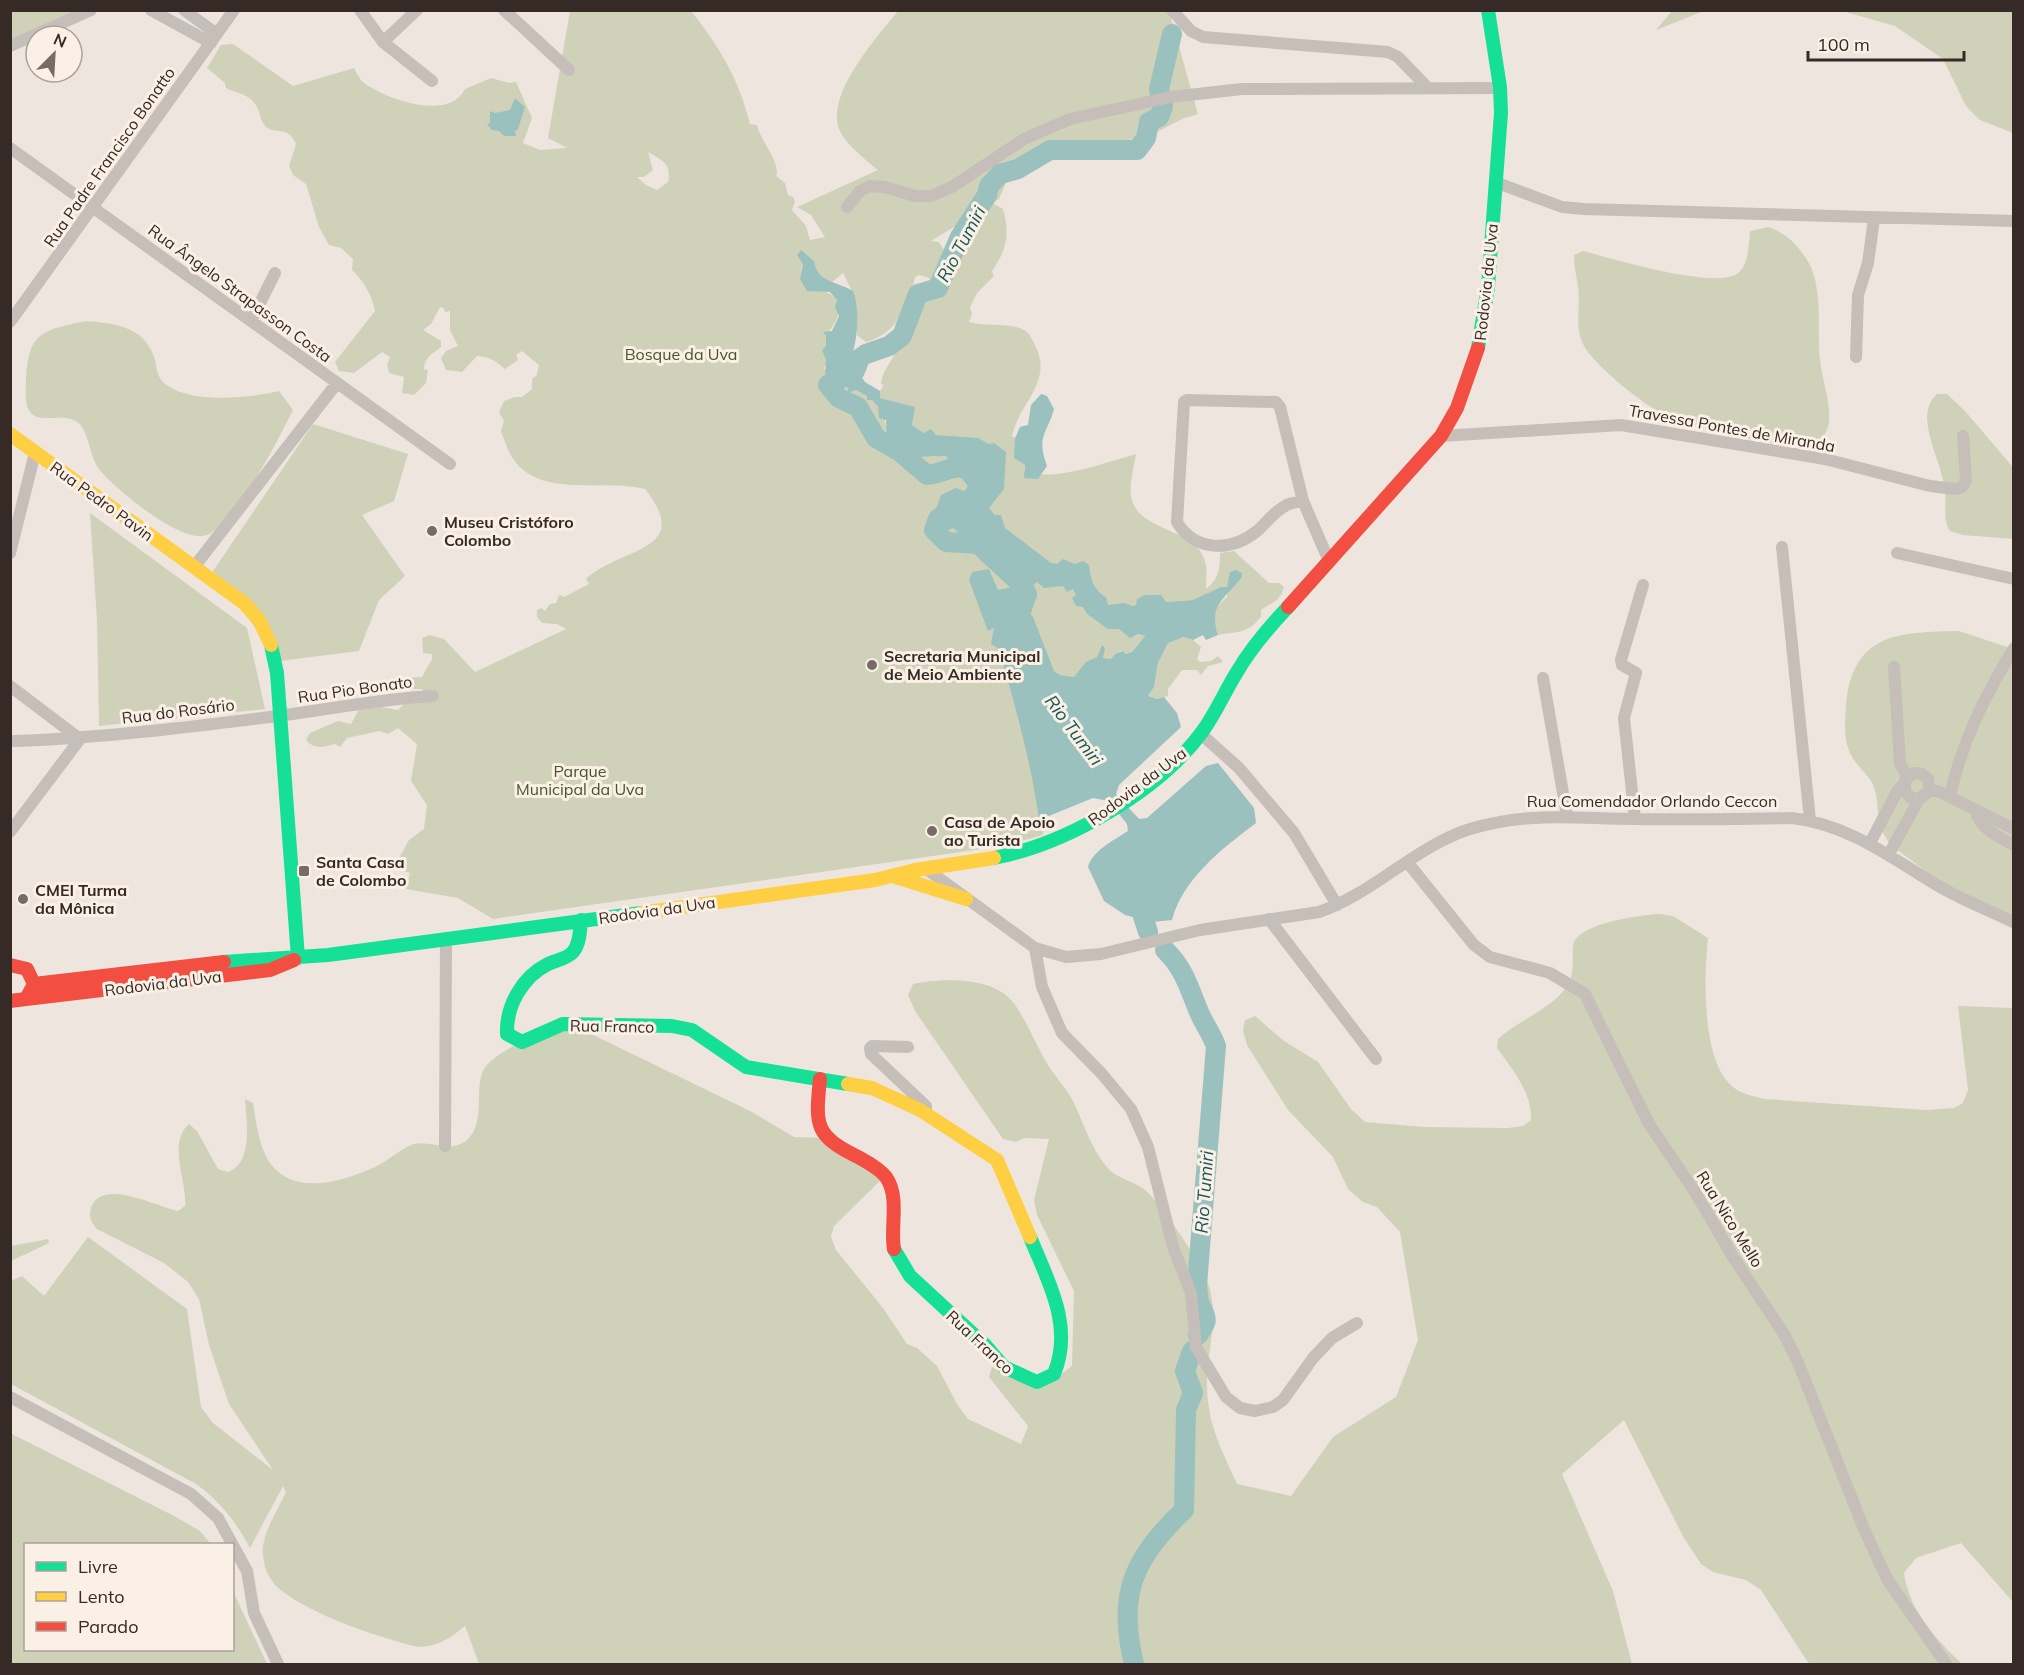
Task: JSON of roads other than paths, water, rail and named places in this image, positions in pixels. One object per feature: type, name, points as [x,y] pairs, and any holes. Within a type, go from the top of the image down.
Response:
[{"type":"street","points":[[10,46],[91,10]]},
{"type":"street","points":[[151,10],[214,38]]},
{"type":"street","points":[[184,10],[214,38]]},
{"type":"street","name":"Rua Padre Francisco Bonatto","points":[[10,322],[234,10]]},
{"type":"street","points":[[360,10],[383,42],[432,81]]},
{"type":"street","points":[[383,42],[417,10]]},
{"type":"street","points":[[504,10],[569,70]]},
{"type":"street","points":[[1172,10],[1191,31],[1203,37],[1388,52],[1398,57],[1427,87]]},
{"type":"street","name":"Rodovia da Uva","points":[[34,984],[267,957],[298,958],[446,941],[875,880],[925,868],[986,860],[1038,847],[1106,813],[1178,758],[1201,734],[1249,653],[1441,436],[1461,402],[1479,350],[1487,302],[1500,88],[1488,10]]},
{"type":"street","points":[[847,207],[860,191],[870,186],[885,187],[915,196],[931,196],[952,187],[1024,139],[1070,119],[1171,97],[1242,89],[1500,88]]},
{"type":"street","name":"Rua Ângelo Strapasson Costa","points":[[10,148],[450,464]]},
{"type":"street","points":[[1495,182],[1562,207],[1584,210],[2013,221]]},
{"type":"street","points":[[1856,357],[1858,295],[1868,263],[1874,219]]},
{"type":"street","points":[[251,321],[275,273]]},
{"type":"street","points":[[194,567],[337,383]]},
{"type":"street","points":[[1303,501],[1286,505],[1240,543],[1216,547],[1196,542],[1185,535],[1177,522],[1184,402],[1276,402],[1280,407],[1303,501],[1329,561]]},
{"type":"street","name":"Travessa Pontes de Miranda","points":[[1441,436],[1621,425],[1825,459],[1930,486],[1956,489],[1962,487],[1966,481],[1963,436]]},
{"type":"street","name":"Rua Pedro Pavin","points":[[10,434],[244,603],[259,620],[273,650],[281,715],[298,958]]},
{"type":"street","points":[[10,553],[35,453]]},
{"type":"street","points":[[1782,548],[1810,820]]},
{"type":"street","points":[[1897,553],[2013,579]]},
{"type":"street","points":[[1635,819],[1624,718],[1636,673],[1622,665],[1621,660],[1643,585]]},
{"type":"street","points":[[1950,796],[1974,718],[2013,648]]},
{"type":"street","points":[[1894,667],[1900,763],[1908,795],[1950,796],[1976,813],[2013,829]]},
{"type":"street","points":[[1543,678],[1567,816]]},
{"type":"street","points":[[10,686],[80,739],[10,832]]},
{"type":"street","name":"Rua Pio Bonato","points":[[281,715],[387,699],[433,696]]},
{"type":"street","name":"Rua do Rosário","points":[[14,741],[80,739],[281,715]]},
{"type":"street","points":[[1201,734],[1239,768],[1294,833],[1337,905]]},
{"type":"street","points":[[1870,843],[1898,790],[1914,773],[1922,774],[1928,779],[1924,795],[1889,854]]},
{"type":"street","points":[[1976,813],[1978,820],[1988,829],[2013,844]]},
{"type":"street","name":"Rua Comendador Orlando Ceccon","points":[[925,868],[1035,948],[1066,957],[1101,954],[1200,930],[1319,912],[1337,905],[1435,845],[1468,830],[1518,817],[1810,820],[1870,843],[1944,889],[2013,922]]},
{"type":"street","points":[[1882,820],[1894,822],[1902,829]]},
{"type":"street","name":"Rua Nico Mello","points":[[1408,863],[1474,945],[1490,957],[1550,973],[1585,994],[1649,1124],[1695,1192],[1733,1257],[1784,1334],[1797,1360],[1864,1529],[1887,1579],[1946,1665]]},
{"type":"street","points":[[889,876],[920,882],[966,899]]},
{"type":"street","points":[[1269,919],[1376,1059]]},
{"type":"street","name":"Rua Franco","points":[[581,920],[579,941],[572,952],[544,966],[530,978],[510,1006],[505,1018],[507,1034],[514,1040],[522,1041],[562,1024],[672,1026],[692,1030],[746,1067],[820,1079],[872,1088],[926,1114],[997,1160],[1056,1300],[1062,1327],[1061,1357],[1054,1374],[1037,1382],[1019,1377],[1003,1366],[987,1347],[948,1313],[900,1263],[891,1231],[892,1196],[886,1177],[864,1158],[824,1138],[817,1122],[820,1079]]},
{"type":"street","points":[[446,941],[446,1146]]},
{"type":"street","points":[[1035,948],[1042,987],[1062,1033],[1102,1074],[1131,1109],[1148,1147],[1173,1247],[1191,1293],[1196,1347],[1226,1397],[1240,1408],[1255,1411],[1273,1407],[1283,1400],[1313,1358],[1332,1338],[1357,1323]]},
{"type":"street","name":"Rodovia da Uva","points":[[15,1002],[270,970],[298,958]]},
{"type":"street","points":[[11,965],[27,969],[34,984],[15,1002]]},
{"type":"street","points":[[908,1047],[872,1046],[870,1048],[871,1054],[926,1106],[926,1114]]},
{"type":"street","points":[[10,1397],[191,1494],[218,1518],[232,1543]]},
{"type":"street","points":[[234,1547],[247,1571],[254,1613],[278,1665]]},
{"type":"water","points":[[515,98],[525,107],[518,129],[515,131],[516,136],[504,136],[499,131],[492,130],[487,124],[490,123],[490,111],[495,113],[510,110]]},
{"type":"water","points":[[801,250],[814,261],[823,278],[853,291],[857,306],[857,325],[855,344],[850,359],[865,382],[880,391],[880,398],[915,407],[912,425],[924,433],[931,429],[936,435],[978,438],[989,444],[994,443],[1006,452],[1004,489],[989,508],[995,515],[1001,515],[1005,528],[1051,563],[1057,564],[1063,559],[1075,564],[1083,561],[1089,565],[1093,584],[1106,597],[1108,605],[1124,603],[1133,606],[1136,605],[1137,599],[1145,595],[1161,595],[1166,602],[1193,600],[1221,587],[1227,587],[1230,572],[1236,570],[1242,573],[1242,577],[1224,597],[1217,609],[1215,625],[1218,635],[1206,640],[1203,635],[1193,640],[1184,637],[1168,643],[1158,663],[1154,687],[1148,696],[1157,699],[1164,697],[1177,713],[1181,727],[1119,785],[1116,794],[1139,819],[1147,818],[1206,766],[1218,763],[1254,808],[1256,823],[1230,843],[1195,877],[1177,905],[1172,920],[1152,922],[1125,915],[1104,901],[1088,867],[1099,851],[1128,831],[1127,824],[1109,801],[1093,798],[1039,820],[1027,755],[1011,691],[999,649],[991,644],[994,628],[988,631],[969,580],[972,572],[989,569],[998,590],[1017,586],[1023,591],[1019,602],[1033,617],[1054,671],[1060,675],[1074,677],[1086,662],[1097,657],[1102,645],[1105,648],[1103,658],[1111,659],[1115,654],[1123,651],[1126,654],[1132,652],[1145,636],[1139,634],[1130,638],[1119,629],[1108,629],[1087,614],[1083,607],[1076,606],[1072,598],[1076,595],[1073,589],[1067,592],[1063,586],[1044,588],[1037,582],[1031,587],[1025,587],[988,544],[968,546],[959,543],[961,537],[954,528],[942,530],[941,526],[936,523],[934,515],[941,495],[956,488],[964,491],[968,484],[965,472],[957,470],[946,456],[912,457],[911,452],[905,450],[902,453],[897,452],[893,443],[887,443],[886,420],[879,418],[878,407],[872,400],[867,400],[867,396],[856,390],[848,393],[846,379],[840,372],[832,371],[829,376],[825,374],[826,360],[822,350],[826,346],[826,336],[823,332],[832,331],[839,316],[835,307],[837,300],[830,292],[807,291],[800,279],[803,264],[797,255]]},
{"type":"water","points":[[1041,394],[1047,396],[1054,409],[1042,448],[1047,466],[1038,479],[1024,478],[1025,465],[1014,458],[1015,438],[1020,427],[1028,425],[1031,405]]},
{"type":"waterway","name":"Rio Tumiri","points":[[974,478],[969,472],[959,468],[927,475],[899,451],[876,438],[858,407],[839,398],[828,385],[855,371],[860,358],[866,354],[889,346],[902,336],[918,294],[938,288],[960,237],[987,195],[989,186],[1000,174],[1018,169],[1050,150],[1137,150],[1146,138],[1149,122],[1159,117],[1163,107],[1159,89],[1172,34]]},
{"type":"waterway","name":"Rio Tumiri","points":[[955,507],[938,519],[934,530],[946,542],[978,544],[1022,585],[1027,594],[1019,617],[1018,632]]},
{"type":"waterway","name":"Rio Tumiri","points":[[1137,898],[1148,932]]},
{"type":"waterway","name":"Rio Tumiri","points":[[1165,950],[1181,971],[1216,1046],[1197,1285],[1199,1302],[1206,1320],[1198,1335]]},
{"type":"waterway","name":"Rio Tumiri","points":[[1134,1664],[1127,1618],[1134,1579],[1152,1545],[1184,1510],[1186,1410],[1193,1393],[1185,1371],[1192,1351]]},
{"type":"place","name":"Museu Cristóforo Colombo","points":[[432,531]]},
{"type":"place","name":"Secretaria Municipal de Meio Ambiente","points":[[872,665]]},
{"type":"place","name":"Casa de Apoio ao Turista","points":[[932,831]]},
{"type":"place","name":"Santa Casa de Colombo","points":[[304,871]]},
{"type":"place","name":"CMEI Turma da Mônica","points":[[23,899]]},
{"type":"park label","name":"Bosque da Uva","points":[[681,354]]},
{"type":"park label","name":"Parque Municipal da Uva","points":[[580,780]]}]
